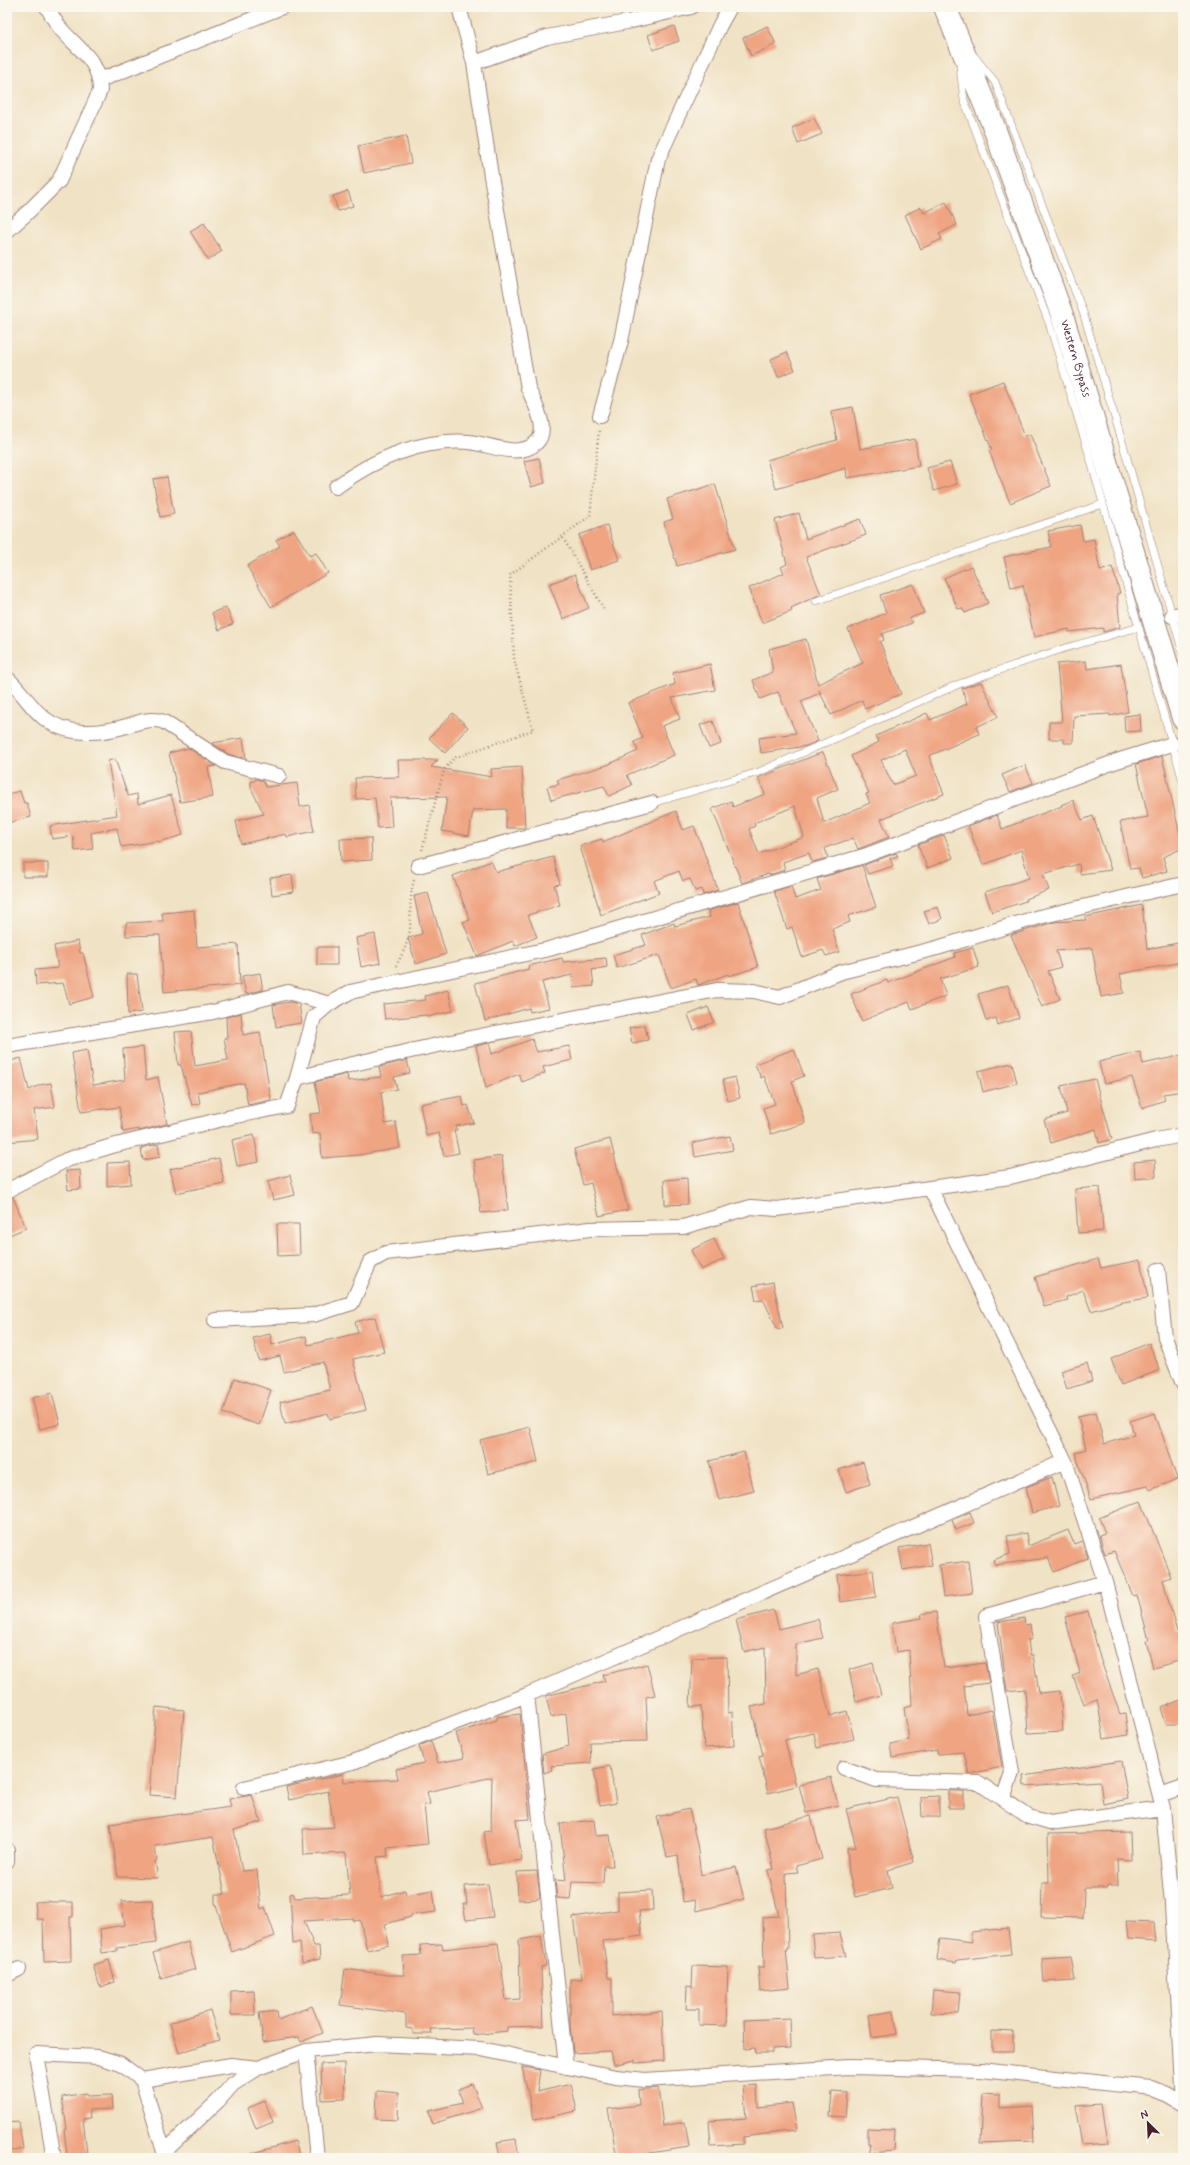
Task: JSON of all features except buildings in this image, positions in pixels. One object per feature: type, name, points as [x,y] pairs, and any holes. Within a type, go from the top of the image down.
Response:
[{"type":"main road","name":"Western Bypass","points":[[945,7],[992,122],[1062,315],[1095,418],[1183,718]]},
{"type":"street","points":[[7,230],[27,213],[59,181],[100,91],[100,80],[96,68],[78,45],[60,28],[46,7]]},
{"type":"street","points":[[100,80],[282,7]]},
{"type":"street","points":[[336,487],[357,471],[391,456],[422,446],[446,441],[471,442],[514,450],[527,448],[537,442],[542,433],[540,420],[528,388],[507,275],[474,63],[459,7]]},
{"type":"street","points":[[474,63],[548,37],[627,22],[691,7]]},
{"type":"street","points":[[600,416],[621,341],[658,159],[720,25],[730,7]]},
{"type":"street","points":[[7,678],[45,719],[60,727],[83,732],[108,731],[149,719],[157,719],[164,722],[225,762],[279,776]]},
{"type":"street","points":[[7,1191],[66,1160],[112,1146],[232,1117],[287,1106],[297,1078],[314,1017],[330,1004],[350,992],[549,949],[864,856],[1117,761],[1172,744]]},
{"type":"street","points":[[418,866],[652,803]]},
{"type":"street","points":[[297,1078],[367,1060],[466,1038],[717,990],[754,991],[780,997],[841,972],[937,948],[1039,917],[1183,884]]},
{"type":"street","points":[[7,1046],[213,1012],[288,992],[330,1004]]},
{"type":"street","points":[[215,1320],[313,1315],[352,1303],[370,1262],[386,1252],[590,1229],[683,1226],[751,1207],[777,1209],[1010,1177],[1156,1140],[1183,1135]]},
{"type":"street","points":[[930,1188],[1065,1461],[1105,1582],[1161,1802],[1178,1902],[1183,2104]]},
{"type":"street","points":[[1158,1270],[1165,1338],[1183,1384]]},
{"type":"street","points":[[244,1788],[353,1762],[527,1695],[1065,1461]]},
{"type":"street","points":[[1003,1798],[1012,1772],[986,1616],[1105,1582]]},
{"type":"street","points":[[527,1695],[566,2067]]},
{"type":"street","points":[[844,1768],[876,1780],[978,1783],[1003,1798],[1029,1817],[1050,1823],[1161,1802],[1183,1787]]},
{"type":"street","points":[[7,1850],[7,1861]]},
{"type":"street","points":[[54,2158],[36,2054],[98,2056],[121,2064],[142,2080],[165,2155],[233,2084],[258,2068],[306,2051],[377,2044],[481,2049],[616,2077],[645,2080],[849,2067],[981,2070],[1151,2088],[1166,2094],[1183,2104]]},
{"type":"street","points":[[306,2051],[317,2158]]},
{"type":"street","points":[[142,2080],[230,2064],[258,2068]]},
{"type":"lane","points":[[955,32],[964,100],[1049,323],[1183,781]]},
{"type":"lane","points":[[955,32],[995,82],[1042,200],[1085,320],[1178,615],[1183,653]]},
{"type":"lane","points":[[816,602],[1103,504]]},
{"type":"lane","points":[[652,803],[759,772],[959,684],[1062,649],[1139,627]]},
{"type":"path","points":[[386,984],[404,951],[410,931],[409,906],[418,866],[444,770],[454,758],[534,730],[514,659],[510,575],[563,538],[590,516],[600,416]]},
{"type":"path","points":[[563,538],[605,611]]}]
